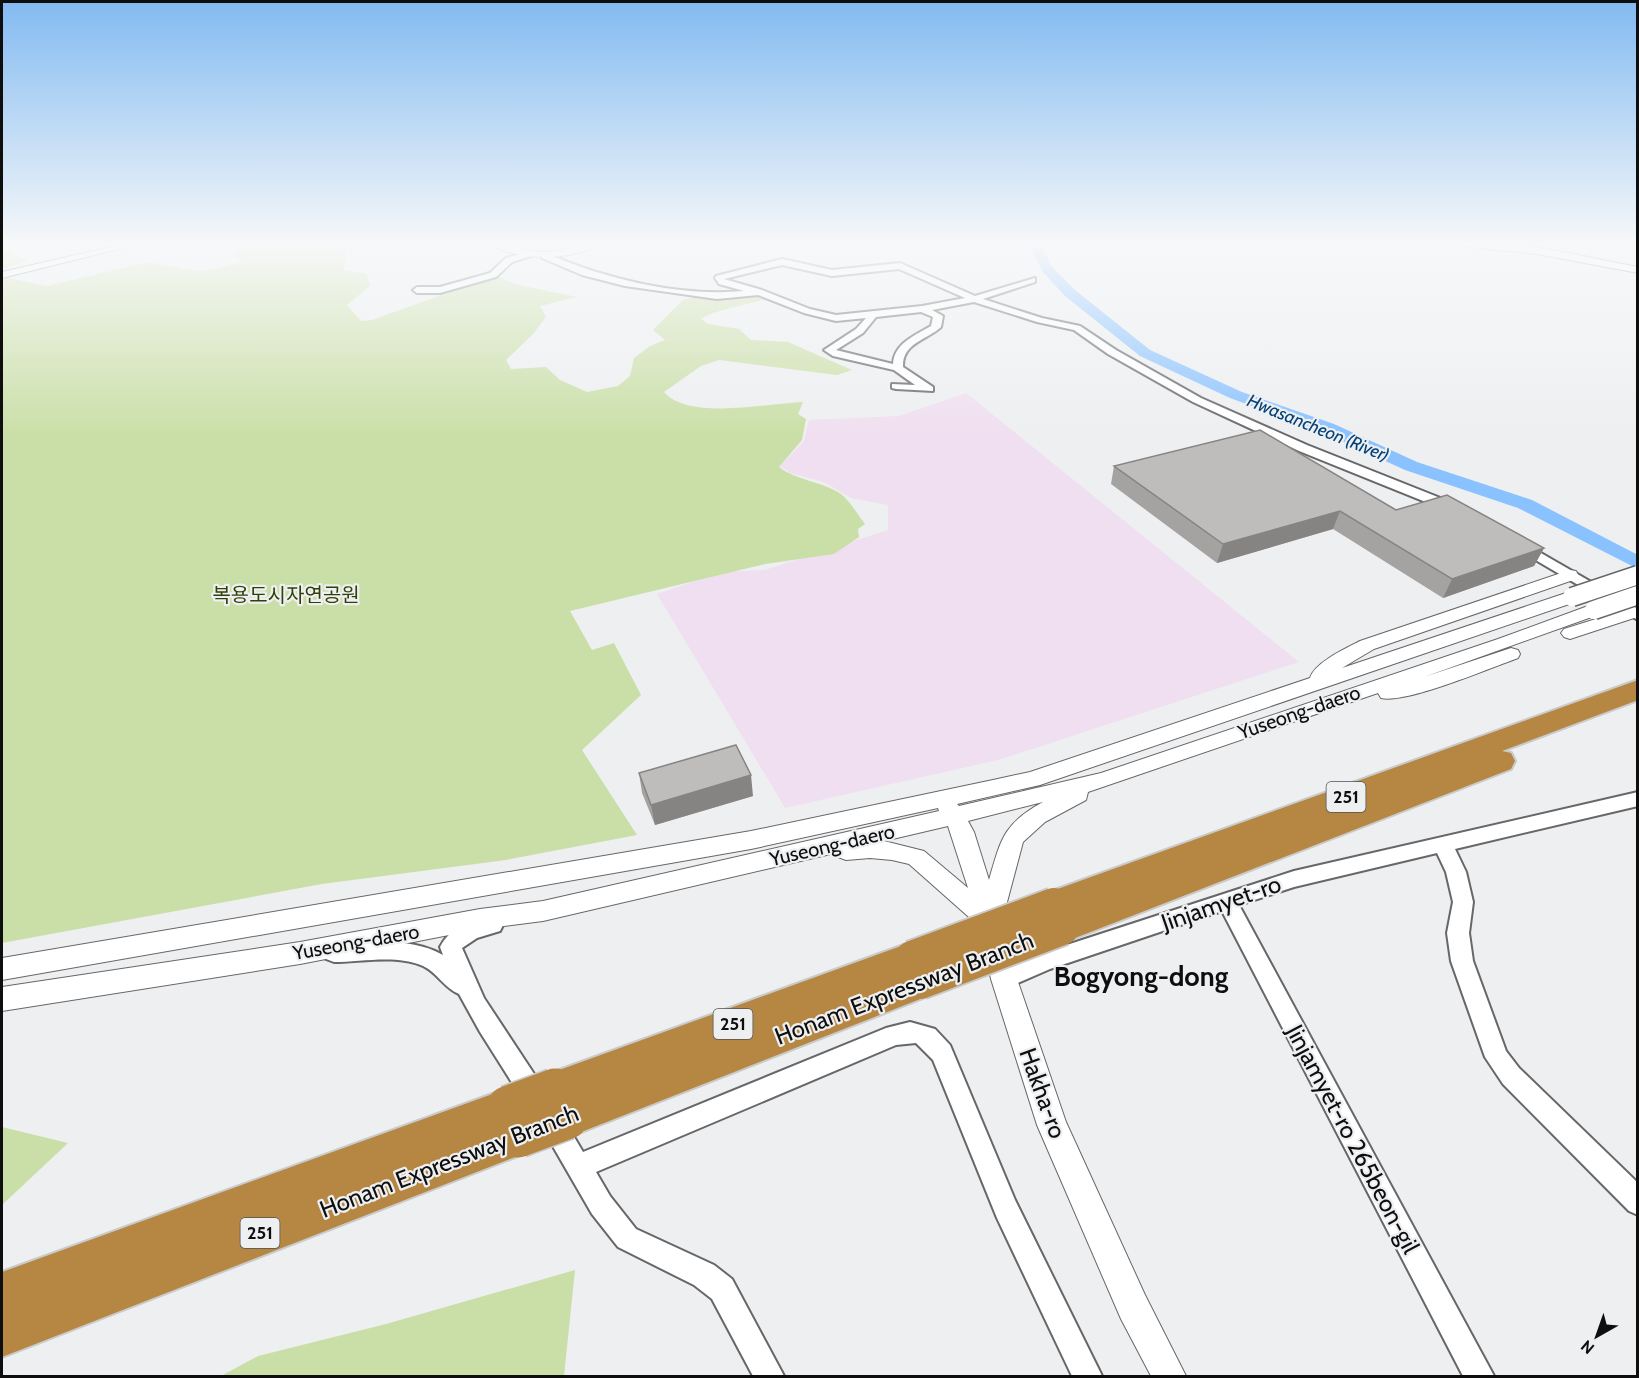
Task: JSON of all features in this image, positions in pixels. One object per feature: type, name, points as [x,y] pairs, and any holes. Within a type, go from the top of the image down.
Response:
[{"type":"highway","name":"Honam Expressway Branch","points":[[2,1296],[560,1104],[1058,916],[1638,689]]},
{"type":"highway","name":"Honam Expressway Branch","points":[[1058,916],[1638,708]]},
{"type":"highway","name":"Honam Expressway Branch","points":[[2,1332],[514,1121]]},
{"type":"street","points":[[801,307],[827,317],[847,318],[931,307]]},
{"type":"street","points":[[1000,307],[1040,321],[1077,328],[1112,352],[1197,400],[1303,448],[1407,488],[1468,516]]},
{"type":"street","points":[[898,368],[899,355],[905,346],[936,327],[938,316],[922,309]]},
{"type":"street","points":[[872,314],[866,325],[856,334],[829,350],[837,354],[898,368],[929,389],[896,386]]},
{"type":"street","points":[[1508,538],[1634,615]]},
{"type":"street","points":[[1310,685],[1343,657],[1367,645],[1570,575]]},
{"type":"street","name":"Yuseong-daero","points":[[2,999],[300,953],[480,920],[543,911],[773,859],[948,808],[1638,575]]},
{"type":"street","name":"Yuseong-daero","points":[[2,969],[1104,780],[1505,643],[1638,594]]},
{"type":"street","points":[[1309,709],[1413,688],[1477,668],[1561,635],[1634,615]]},
{"type":"street","points":[[773,859],[870,849],[916,857],[990,921],[1013,838],[1037,816],[1104,780]]},
{"type":"street","name":"Jinjamyet-ro","points":[[1004,979],[1044,962],[1294,879],[1638,799]]},
{"type":"street","name":"Hakha-ro","points":[[948,808],[963,832],[990,921],[1004,979],[1053,1125],[1133,1306],[1169,1377]]},
{"type":"street","points":[[1442,843],[1456,872],[1463,902],[1458,933],[1462,961],[1497,1057],[1511,1076],[1638,1202]]},
{"type":"street","name":"Jinjamyet-ro 265beon-gil","points":[[1227,902],[1479,1377]]},
{"type":"street","points":[[543,911],[508,923],[480,927],[456,939],[451,947],[454,960],[474,999],[601,1205],[627,1238],[704,1275],[722,1289],[769,1377]]},
{"type":"street","points":[[300,953],[400,951],[422,955],[442,965],[474,999]]},
{"type":"street","points":[[578,1167],[894,1035],[911,1031],[921,1033],[942,1053],[1006,1209],[1087,1377]]},
{"type":"shaded area","points":[[966,393],[1299,662],[998,760],[785,808],[657,594],[722,572],[765,570],[888,530],[888,505],[851,498],[824,482],[790,473],[780,466],[804,441],[809,420],[899,416]]},
{"type":"green space","name":"복용도시자연공원","points":[[2,307],[349,307],[361,321],[372,320],[407,307],[541,307],[546,317],[533,334],[506,360],[511,369],[546,367],[560,380],[587,392],[618,386],[630,376],[634,358],[650,346],[665,340],[653,330],[676,307],[733,307],[701,319],[708,324],[739,329],[751,340],[788,342],[852,370],[837,375],[719,360],[701,366],[664,392],[676,401],[691,406],[710,408],[803,402],[798,414],[806,419],[802,440],[779,467],[841,494],[865,524],[858,529],[859,537],[834,554],[765,564],[570,611],[592,650],[614,643],[641,695],[582,750],[637,835],[506,860],[322,884],[2,943]]},
{"type":"green space","points":[[2,1127],[68,1143],[2,1205]]},
{"type":"green space","points":[[575,1270],[564,1376],[221,1376],[258,1356],[386,1324]]},
{"type":"building","points":[[1260,430],[1396,510],[1447,495],[1544,548],[1452,579],[1340,511],[1223,544],[1114,466]]},
{"type":"building","points":[[736,745],[751,775],[651,805],[639,773]]},
{"type":"waterway","name":"Hwasancheon (River)","points":[[1088,307],[1145,353],[1236,395],[1328,428],[1411,466],[1525,504],[1638,563]]},
{"type":"district","name":"Bogyong-dong","points":[[1141,976]]}]
